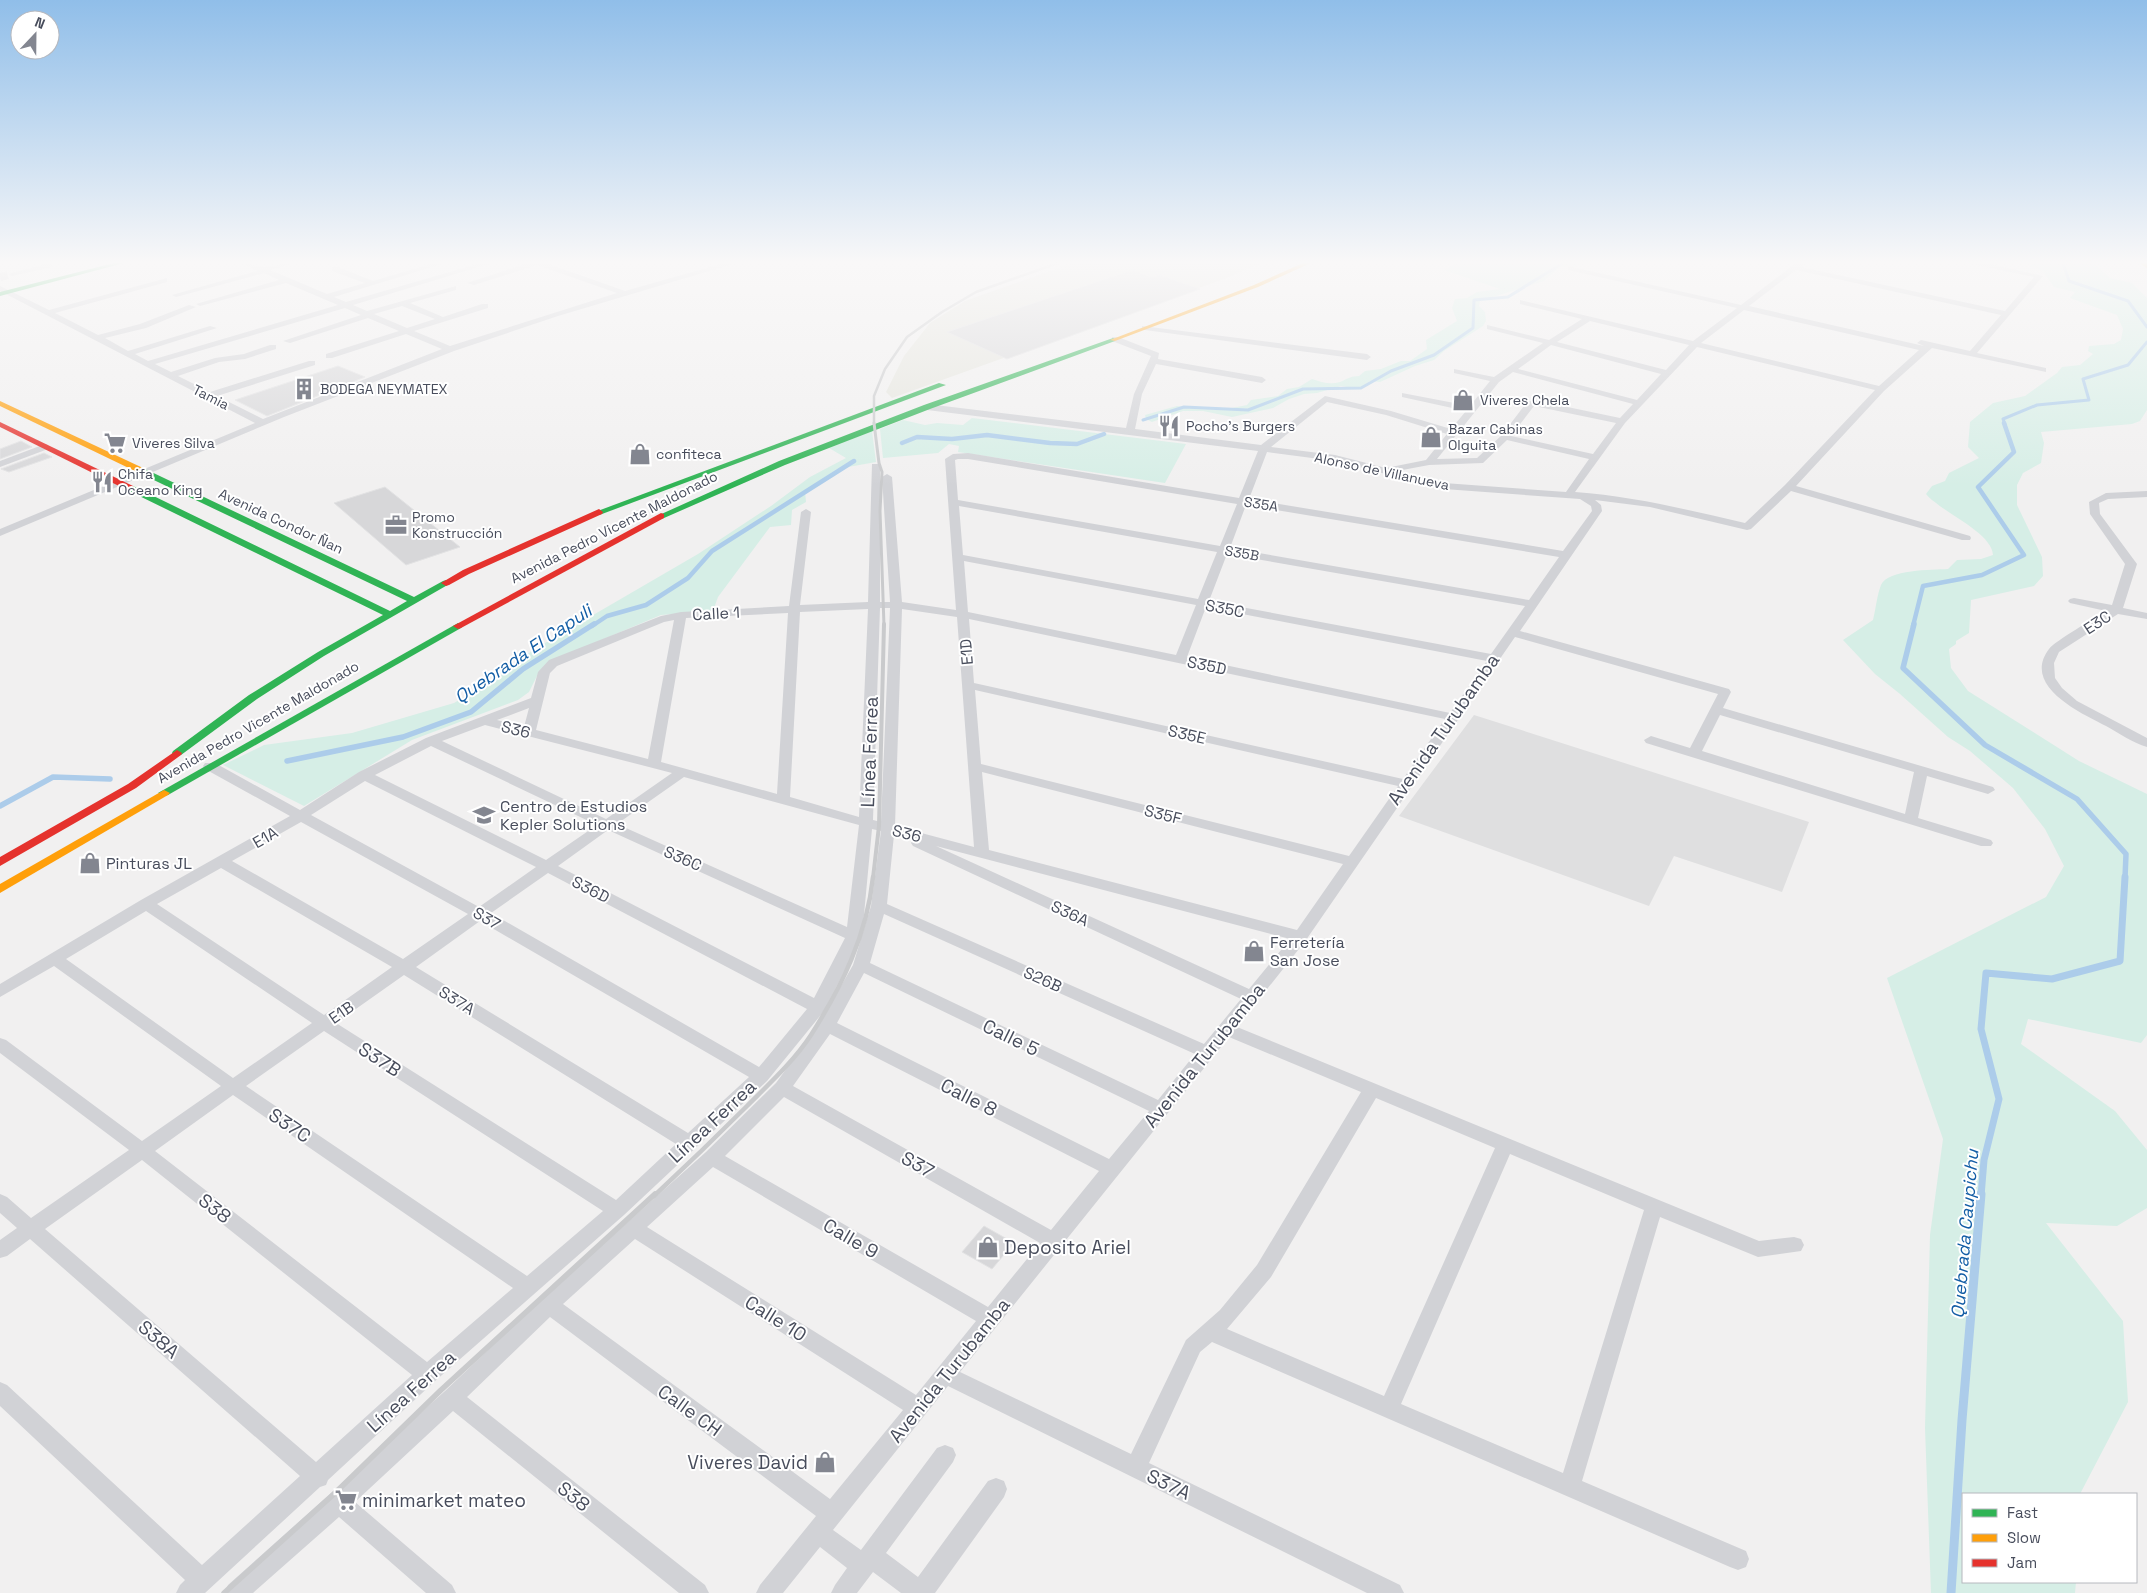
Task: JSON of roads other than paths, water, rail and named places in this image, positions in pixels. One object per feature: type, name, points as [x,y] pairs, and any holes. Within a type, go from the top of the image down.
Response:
[{"type":"main road","name":"Avenida Pedro Vicente Maldonado","points":[[0,889],[210,766],[466,621],[673,510],[731,483],[927,407],[1120,337]]},
{"type":"main road","name":"Avenida Pedro Vicente Maldonado","points":[[0,862],[132,786],[253,697],[321,654],[466,572],[597,513],[641,505],[875,408],[949,383]]},
{"type":"main road","name":"Avenida Condor Ñan","points":[[0,403],[414,601]]},
{"type":"main road","points":[[0,424],[390,614]]},
{"type":"main road","points":[[641,505],[656,512],[673,510]]},
{"type":"main road","points":[[597,513],[623,517],[632,523],[636,530]]},
{"type":"street","points":[[126,354],[181,337]]},
{"type":"street","points":[[146,364],[236,337]]},
{"type":"street","points":[[287,341],[298,337]]},
{"type":"street","points":[[329,356],[387,337]]},
{"type":"street","points":[[421,337],[449,350]]},
{"type":"street","points":[[0,533],[122,484],[263,423],[485,337]]},
{"type":"street","points":[[1216,337],[1367,357]]},
{"type":"street","points":[[1528,337],[1667,373]]},
{"type":"street","points":[[1429,462],[1496,380],[1558,337]]},
{"type":"street","points":[[1672,337],[1881,389]]},
{"type":"street","points":[[1569,494],[1622,421],[1696,343],[1704,337]]},
{"type":"street","points":[[1884,337],[2043,370]]},
{"type":"street","points":[[1972,354],[1987,337]]},
{"type":"street","name":"Tamia","points":[[97,338],[263,423]]},
{"type":"street","points":[[1115,339],[1156,355],[1138,394],[1130,431]]},
{"type":"street","points":[[169,376],[218,360],[245,356],[274,347]]},
{"type":"street","points":[[1747,528],[1789,487],[1881,389],[1927,347]]},
{"type":"street","points":[[1154,361],[1262,380]]},
{"type":"street","points":[[208,396],[312,363]]},
{"type":"street","points":[[1510,369],[1638,403]]},
{"type":"street","points":[[1457,371],[1496,380]]},
{"type":"street","points":[[1405,395],[1472,409]]},
{"type":"street","points":[[1180,659],[1264,448],[1325,398],[1388,413],[1452,432]]},
{"type":"street","points":[[1384,470],[1429,462],[1480,460],[1506,437],[1530,404],[1534,403],[1622,421]]},
{"type":"street","name":"Alonso de Villanueva","points":[[927,407],[1335,458],[1444,486],[1613,498],[1650,504],[1747,528]]},
{"type":"street","points":[[1506,437],[1596,458]]},
{"type":"street","points":[[0,464],[45,447]]},
{"type":"street","name":"S35A","points":[[956,456],[968,456],[1566,555]]},
{"type":"street","name":"E1D","points":[[956,456],[950,459],[982,852]]},
{"type":"street","name":"Línea Ferrea","points":[[195,1586],[318,1477],[427,1375],[617,1210],[761,1076],[818,1007],[854,936],[866,823],[874,604],[875,466]]},
{"type":"street","name":"Línea Ferrea","points":[[236,1593],[339,1502],[549,1305],[712,1158],[782,1088],[827,1025],[861,965],[879,906],[888,829],[896,605],[887,477]]},
{"type":"street","points":[[1789,487],[1966,538]]},
{"type":"street","name":"E3C","points":[[2147,494],[2106,496],[2094,502],[2095,514],[2131,564],[2116,610],[2054,650],[2048,663],[2049,678],[2058,691],[2073,704],[2147,743]]},
{"type":"street","name":"Avenida Turubamba","points":[[768,1593],[1301,936],[1492,658],[1597,510],[1596,505],[1584,497]]},
{"type":"street","name":"S35B","points":[[953,502],[1530,604]]},
{"type":"street","points":[[783,801],[794,609],[806,512]]},
{"type":"street","name":"S35C","points":[[958,558],[1492,658]]},
{"type":"street","points":[[2074,601],[2147,616]]},
{"type":"street","name":"Calle 1","points":[[529,732],[544,672],[553,663],[661,619],[680,615],[874,604],[962,614]]},
{"type":"street","name":"S35D","points":[[962,614],[1452,717]]},
{"type":"street","points":[[654,764],[680,615]]},
{"type":"street","points":[[1511,632],[1725,692],[1694,754]]},
{"type":"street","name":"S35E","points":[[968,685],[1406,784]]},
{"type":"street","name":"E1A","points":[[0,992],[146,904],[302,815],[364,775],[431,741],[538,700]]},
{"type":"street","points":[[1716,710],[1988,790]]},
{"type":"street","name":"S36","points":[[485,721],[654,764],[888,829],[1301,936]]},
{"type":"street","points":[[1651,740],[1986,843]]},
{"type":"street","name":"S36C","points":[[431,741],[608,825],[854,936]]},
{"type":"street","name":"S37","points":[[210,766],[480,914],[761,1076]]},
{"type":"street","name":"S35F","points":[[975,766],[1352,862]]},
{"type":"street","points":[[1911,820],[1921,770]]},
{"type":"street","name":"E1B","points":[[0,1250],[682,772]]},
{"type":"street","name":"S36D","points":[[364,775],[548,867],[818,1007]]},
{"type":"street","name":"S36A","points":[[888,829],[1251,997]]},
{"type":"street","name":"S37A","points":[[222,862],[404,968],[688,1143]]},
{"type":"street","name":"S37B","points":[[146,904],[324,1023],[617,1210]]},
{"type":"street","name":"S26B","points":[[879,906],[1206,1052]]},
{"type":"street","name":"S37C","points":[[55,960],[234,1087],[528,1288]]},
{"type":"street","name":"Calle 5","points":[[861,965],[1161,1109]]},
{"type":"street","name":"Calle 8","points":[[827,1025],[1112,1169]]},
{"type":"street","points":[[1226,1029],[1758,1249],[1794,1245]]},
{"type":"street","name":"S38","points":[[0,1044],[143,1150],[427,1375]]},
{"type":"street","name":"S37","points":[[782,1088],[1053,1241]]},
{"type":"street","points":[[1136,1467],[1193,1346],[1227,1316],[1264,1271],[1372,1090]]},
{"type":"street","points":[[1388,1408],[1505,1145]]},
{"type":"street","name":"Calle 9","points":[[712,1158],[990,1319]]},
{"type":"street","name":"S38A","points":[[0,1202],[318,1477]]},
{"type":"street","points":[[1570,1486],[1654,1206]]},
{"type":"street","name":"Calle 10","points":[[633,1228],[919,1408]]},
{"type":"street","name":"Calle CH","points":[[549,1305],[832,1514]]},
{"type":"street","points":[[1210,1330],[1738,1558]]},
{"type":"street","name":"S37A","points":[[946,1374],[1392,1593]]},
{"type":"street","points":[[0,1392],[195,1586]]},
{"type":"street","name":"S38","points":[[452,1398],[696,1593]]},
{"type":"street","points":[[843,1593],[945,1455]]},
{"type":"street","points":[[818,1532],[921,1593],[996,1489]]},
{"type":"street","points":[[339,1502],[444,1593]]},
{"type":"waterway","name":"Quebrada El Capuli","points":[[1143,420],[1184,407],[1248,410],[1303,389],[1361,388],[1391,371],[1434,355],[1460,337]]},
{"type":"waterway","name":"Quebrada Caupichu","points":[[2005,424],[2003,419],[2037,405],[2089,400],[2083,379],[2128,365],[2147,342]]},
{"type":"waterway","name":"Quebrada Caupichu","points":[[1913,626],[1923,586],[1982,575],[2024,555],[1978,487],[2014,452],[2004,423]]},
{"type":"waterway","name":"Quebrada El Capuli","points":[[902,443],[917,437],[952,439],[987,435],[1050,443],[1077,444],[1104,434]]},
{"type":"waterway","name":"Quebrada El Capuli","points":[[592,626],[607,616],[646,605],[688,578],[712,551],[854,461]]},
{"type":"waterway","name":"Quebrada El Capuli","points":[[287,761],[403,737],[471,712],[523,669],[594,624]]},
{"type":"waterway","name":"Quebrada Caupichu","points":[[1914,624],[1903,668],[1985,745],[2077,799],[2126,854],[2125,878]]},
{"type":"waterway","name":"Quebrada El Capuli","points":[[0,806],[53,777],[110,779]]},
{"type":"waterway","name":"Quebrada Caupichu","points":[[1981,1196],[1984,1160],[1999,1099],[1981,1029],[1986,973],[2052,979],[2120,961],[2125,877]]},
{"type":"waterway","name":"Quebrada Caupichu","points":[[1951,1593],[1962,1420],[1981,1194]]},
{"type":"railway","points":[[874,423],[874,396],[885,369],[907,337]]},
{"type":"railway","points":[[874,423],[879,463],[882,472],[880,511],[884,625]]},
{"type":"railway","points":[[873,878],[879,826],[884,625]]},
{"type":"railway","points":[[654,1196],[772,1081],[797,1054],[811,1035],[843,979],[859,940],[870,898],[873,877]]},
{"type":"railway","points":[[224,1593],[334,1494],[441,1390],[655,1194]]},
{"type":"place","name":"BODEGA NEYMATEX","points":[[304,389]]},
{"type":"place","name":"Viveres Chela","points":[[1463,400]]},
{"type":"place","name":"Pocho's Burgers","points":[[1169,426]]},
{"type":"place","name":"Bazar Cabinas Olguita","points":[[1431,437]]},
{"type":"place","name":"Viveres Silva","points":[[115,443]]},
{"type":"place","name":"confiteca","points":[[640,454]]},
{"type":"place","name":"Chifa Oceano King","points":[[102,482]]},
{"type":"place","name":"Promo Konstrucción","points":[[396,525]]},
{"type":"place","name":"Centro de Estudios Kepler Solutions","points":[[484,815]]},
{"type":"place","name":"Pinturas JL","points":[[90,863]]},
{"type":"place","name":"Ferretería San Jose","points":[[1254,951]]},
{"type":"place","name":"Deposito Ariel","points":[[988,1247]]},
{"type":"place","name":"Viveres David","points":[[825,1462]]},
{"type":"place","name":"minimarket mateo","points":[[346,1500]]}]
